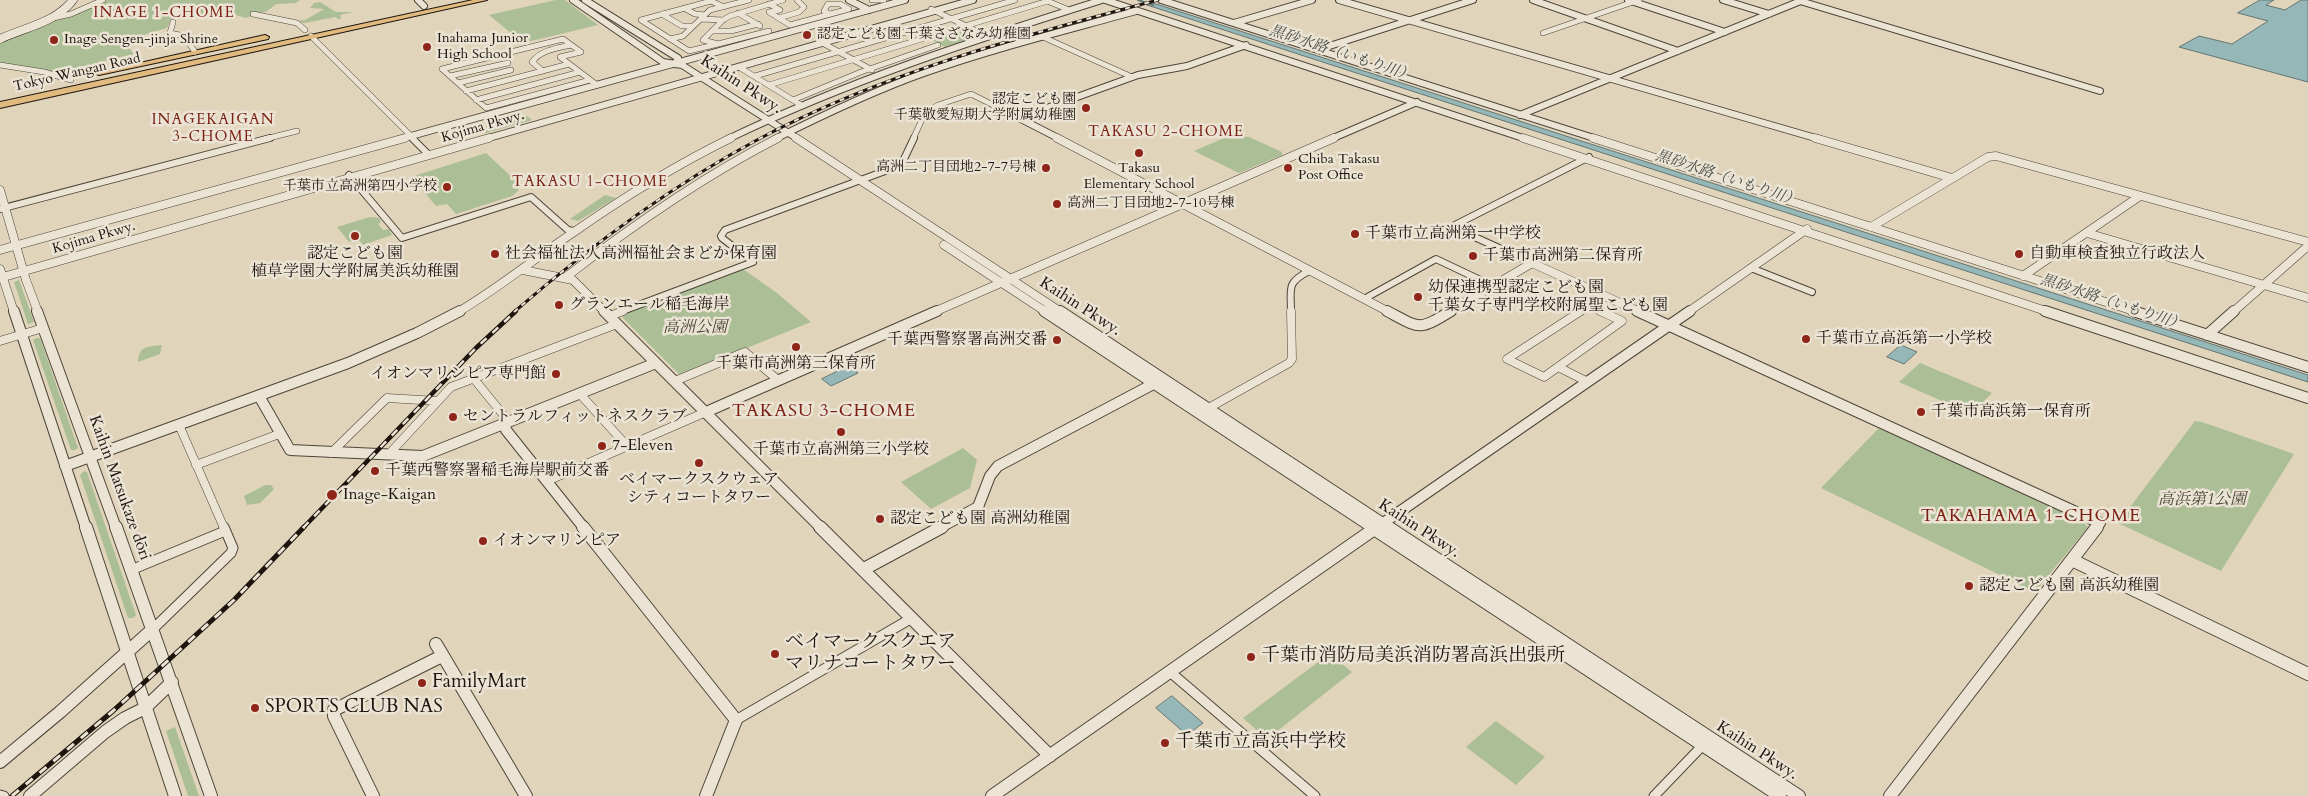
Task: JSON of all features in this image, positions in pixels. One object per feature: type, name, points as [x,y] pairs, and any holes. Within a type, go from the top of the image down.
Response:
[{"type":"highway","name":"Tokyo Wangan Road","points":[[289,33],[308,33],[421,3],[453,0]]},
{"type":"highway","name":"Tokyo Wangan Road","points":[[0,104],[274,40],[483,0]]},
{"type":"highway","name":"Tokyo Wangan Road","points":[[90,76],[215,48],[221,53],[274,40]]},
{"type":"highway","name":"Tokyo Wangan Road","points":[[0,98],[81,78]]},
{"type":"main road","points":[[0,39],[51,18],[66,9],[73,0]]},
{"type":"street","points":[[51,18],[71,14],[103,0]]},
{"type":"street","points":[[176,14],[178,7],[186,0]]},
{"type":"street","points":[[573,0],[663,62],[672,62],[678,58],[585,0]]},
{"type":"street","points":[[578,0],[672,62]]},
{"type":"street","points":[[670,39],[683,36],[710,10],[746,0]]},
{"type":"street","points":[[718,44],[713,41],[703,40],[723,20],[738,13],[781,0]]},
{"type":"street","points":[[780,18],[799,12],[804,7],[797,0]]},
{"type":"street","points":[[849,0],[869,10]]},
{"type":"street","points":[[872,0],[875,2],[884,0]]},
{"type":"street","points":[[0,250],[597,85],[672,62],[905,0]]},
{"type":"street","name":"Kojima Pkwy.","points":[[933,10],[964,0]]},
{"type":"street","name":"Kojima Pkwy.","points":[[1,275],[973,0]]},
{"type":"street","points":[[755,76],[1015,0]]},
{"type":"street","points":[[65,466],[334,370],[405,340],[476,302],[574,232],[666,173],[764,121],[878,74],[947,49],[1103,0],[1246,45],[2308,398]]},
{"type":"street","points":[[1114,0],[1139,10]]},
{"type":"street","points":[[1161,0],[1236,22],[1312,0]]},
{"type":"street","points":[[1172,0],[1522,114],[2209,333],[2308,367]]},
{"type":"street","points":[[1339,0],[1952,178]]},
{"type":"street","points":[[1320,49],[1473,0]]},
{"type":"street","points":[[1533,0],[1678,51]]},
{"type":"street","points":[[1723,0],[1768,14]]},
{"type":"street","points":[[724,7],[711,1],[640,20],[689,51],[769,31]]},
{"type":"street","points":[[769,85],[1046,1],[1069,10]]},
{"type":"street","points":[[1543,33],[1634,1],[1725,32]]},
{"type":"street","points":[[1522,114],[1802,1],[2100,91]]},
{"type":"street","points":[[769,4],[780,10],[769,12],[790,25],[849,9],[840,4],[827,2],[824,11],[829,14]]},
{"type":"street","points":[[178,7],[187,10]]},
{"type":"street","points":[[684,8],[695,14],[705,14]]},
{"type":"street","points":[[933,10],[987,36]]},
{"type":"street","points":[[566,277],[663,205],[712,174],[784,135],[890,86],[976,56],[1139,10]]},
{"type":"street","points":[[738,13],[777,35]]},
{"type":"street","points":[[253,14],[298,23],[427,153]]},
{"type":"street","points":[[662,14],[682,26],[693,26]]},
{"type":"street","points":[[816,18],[825,22]]},
{"type":"street","points":[[701,19],[723,20]]},
{"type":"street","points":[[173,22],[170,33],[184,36],[195,52]]},
{"type":"street","points":[[712,31],[731,31],[758,24]]},
{"type":"street","points":[[1043,37],[1132,77]]},
{"type":"street","points":[[925,38],[947,49]]},
{"type":"street","points":[[590,80],[486,108],[442,69],[563,39],[581,52],[560,57],[597,85]]},
{"type":"street","points":[[821,42],[878,74]]},
{"type":"street","name":"Kojima Pkwy.","points":[[350,177],[427,153],[739,67],[821,42]]},
{"type":"street","points":[[542,71],[532,62],[535,57],[545,52],[571,45]]},
{"type":"street","points":[[793,100],[870,69],[938,45]]},
{"type":"street","points":[[1018,118],[1150,71],[1187,66],[1246,45]]},
{"type":"street","points":[[503,54],[509,58],[508,67],[520,77]]},
{"type":"street","name":"Kaihin Pkwy.","points":[[672,62],[675,67],[764,121],[1380,526],[1799,796]]},
{"type":"street","points":[[450,76],[508,63]]},
{"type":"street","points":[[466,91],[569,64]]},
{"type":"street","points":[[0,65],[44,72],[71,80]]},
{"type":"street","points":[[739,67],[801,105]]},
{"type":"street","points":[[458,83],[511,70]]},
{"type":"street","points":[[476,100],[580,72]]},
{"type":"street","points":[[389,454],[451,387],[753,262],[722,238],[721,236],[725,230],[901,164],[925,113],[938,104],[971,94],[1413,325],[1423,326],[1532,263]]},
{"type":"street","points":[[546,481],[1418,102]]},
{"type":"street","points":[[3,209],[297,131]]},
{"type":"street","points":[[1873,225],[1988,157],[1996,156],[2308,242]]},
{"type":"street","points":[[1588,158],[1455,225],[1457,229],[2100,523],[1890,796]]},
{"type":"street","points":[[350,177],[402,238],[532,197],[568,230],[574,232]]},
{"type":"street","name":"Kaihin Matsukaze dōri","points":[[0,190],[3,209],[43,328],[154,629],[211,796]]},
{"type":"street","points":[[2026,274],[2140,196]]},
{"type":"street","points":[[992,796],[1169,671],[1806,230]]},
{"type":"street","points":[[1806,230],[2308,392]]},
{"type":"street","points":[[2087,233],[2308,298]]},
{"type":"street","points":[[2209,333],[2308,246]]},
{"type":"street","points":[[1364,299],[1436,259],[1493,286]]},
{"type":"street","points":[[1751,268],[1812,292]]},
{"type":"street","points":[[523,270],[566,277],[573,280],[1050,756]]},
{"type":"street","points":[[1204,411],[1291,360],[1294,354],[1290,285],[1295,278],[1309,270]]},
{"type":"street","points":[[1,275],[175,796]]},
{"type":"street","points":[[1588,306],[1622,321],[1544,377],[1508,359],[1588,306],[1604,296]]},
{"type":"street","points":[[0,341],[43,328]]},
{"type":"street","points":[[2209,333],[2308,362]]},
{"type":"street","points":[[675,381],[745,352],[778,380]]},
{"type":"street","points":[[258,396],[290,450],[423,456],[656,363]]},
{"type":"street","points":[[1558,367],[1588,382]]},
{"type":"street","points":[[474,379],[505,417],[506,430],[736,720]]},
{"type":"street","points":[[864,569],[978,506],[982,501],[988,477],[998,466],[1160,381]]},
{"type":"street","points":[[580,394],[627,446]]},
{"type":"street","points":[[331,453],[387,398],[438,401]]},
{"type":"street","points":[[0,762],[154,629],[231,553],[233,548],[179,425]]},
{"type":"street","points":[[196,465],[279,434]]},
{"type":"street","name":"Kaihin Pkwy.","points":[[1380,526],[1780,796]]},
{"type":"street","points":[[131,570],[225,531]]},
{"type":"street","points":[[2072,560],[2308,674]]},
{"type":"street","points":[[706,796],[736,720],[912,618]]},
{"type":"street","points":[[373,796],[334,716],[334,710],[439,650],[526,796]]},
{"type":"street","points":[[1169,671],[1315,796]]},
{"type":"street","points":[[30,796],[105,732],[125,718],[145,708],[172,682]]},
{"type":"street","points":[[1654,796],[1703,745]]},
{"type":"street","points":[[0,795],[4,796]]},
{"type":"green space","points":[[105,0],[300,0],[296,3],[276,4],[267,11],[246,18],[226,12],[200,16],[181,9],[175,10],[167,28],[135,40],[129,48],[134,54],[67,70],[70,77],[0,64],[0,41]]},
{"type":"green space","points":[[556,0],[565,0],[598,25],[523,43],[489,15]]},
{"type":"green space","points":[[320,2],[336,12],[353,12],[340,15],[341,19],[336,17],[304,23],[297,21],[305,20],[324,9],[310,8],[314,3]]},
{"type":"green space","points":[[966,28],[981,35],[945,47],[930,39]]},
{"type":"green space","points":[[527,116],[532,120],[486,133],[481,128]]},
{"type":"green space","points":[[1231,135],[1249,137],[1282,152],[1282,155],[1239,173],[1194,151]]},
{"type":"green space","points":[[486,153],[519,184],[518,191],[512,196],[456,214],[447,204],[436,206],[411,177]]},
{"type":"green space","points":[[605,195],[616,198],[578,221],[570,219]]},
{"type":"green space","points":[[370,217],[379,218],[381,222],[378,224],[383,230],[389,229],[392,235],[363,245],[358,239],[349,242],[337,227]]},
{"type":"green space","name":"高洲公園","points":[[743,269],[777,293],[811,322],[680,375],[622,317],[624,314]]},
{"type":"green space","points":[[19,280],[34,322],[28,324],[14,282]]},
{"type":"green space","points":[[40,338],[78,448],[75,450],[71,450],[33,340]]},
{"type":"green space","points":[[162,345],[160,354],[138,362],[142,350]]},
{"type":"green space","points":[[1920,363],[1992,393],[1971,414],[1899,382]]},
{"type":"green space","name":"高浜第1公園","points":[[2195,421],[2294,454],[2221,571],[2118,523]]},
{"type":"green space","points":[[1879,428],[2080,519],[2088,527],[2035,592],[1821,488]]},
{"type":"green space","points":[[963,448],[977,460],[970,488],[931,509],[901,482]]},
{"type":"green space","points":[[84,471],[87,472],[136,615],[133,618],[128,618],[80,475]]},
{"type":"green space","points":[[265,485],[271,485],[274,489],[260,503],[247,505],[244,496]]},
{"type":"green space","points":[[1329,654],[1352,672],[1267,739],[1243,718]]},
{"type":"green space","points":[[1496,721],[1545,757],[1516,785],[1466,747]]},
{"type":"green space","points":[[175,727],[199,796],[188,796],[166,731]]},
{"type":"water","points":[[2260,0],[2274,0],[2266,5],[2285,10],[2301,0],[2308,0],[2308,82],[2179,47],[2199,36],[2232,44],[2268,21],[2238,13]]},
{"type":"water","points":[[1153,3],[2308,375],[2308,382],[1147,5]]},
{"type":"water","points":[[1901,345],[1917,352],[1904,364],[1887,357]]},
{"type":"water","points":[[849,366],[858,373],[831,386],[822,379]]},
{"type":"water","points":[[1172,696],[1203,723],[1187,735],[1156,708]]},
{"type":"waterway","name":"黒砂水路（いもり川）","points":[[1138,0],[1153,5]]},
{"type":"railway","points":[[514,312],[571,264],[661,198],[724,158],[804,116],[853,95],[953,58],[1004,42],[1158,0]]},
{"type":"railway","points":[[303,528],[476,348],[516,311]]},
{"type":"railway","points":[[12,796],[113,711],[234,600],[304,527]]},
{"type":"place","name":"認定こども園 千葉さざなみ幼稚園","points":[[807,35]]},
{"type":"place","name":"Inage Sengen-jinja Shrine","points":[[54,40]]},
{"type":"place","name":"Inahama Junior High School","points":[[427,47]]},
{"type":"place","name":"認定こども園 千葉敬愛短期大学附属幼稚園","points":[[1086,108]]},
{"type":"place","name":"Takasu Elementary School","points":[[1139,153]]},
{"type":"place","name":"高洲二丁目団地2-7-7号棟","points":[[1046,168]]},
{"type":"place","name":"Chiba Takasu Post Office","points":[[1288,168]]},
{"type":"place","name":"千葉市立高洲第四小学校","points":[[447,187]]},
{"type":"place","name":"高洲二丁目団地2-7-10号棟","points":[[1057,204]]},
{"type":"place","name":"千葉市立高洲第一中学校","points":[[1355,234]]},
{"type":"place","name":"認定こども園 植草学園大学附属美浜幼稚園","points":[[355,236]]},
{"type":"place","name":"社会福祉法人高洲福祉会まどか保育園","points":[[495,254]]},
{"type":"place","name":"自動車検査独立行政法人","points":[[2019,254]]},
{"type":"place","name":"千葉市高洲第二保育所","points":[[1473,256]]},
{"type":"place","name":"幼保連携型認定こども園 千葉女子専門学校附属聖こども園","points":[[1418,297]]},
{"type":"place","name":"グランエール稲毛海岸","points":[[559,305]]},
{"type":"place","name":"千葉市立高浜第一小学校","points":[[1806,339]]},
{"type":"place","name":"千葉西警察署高洲交番","points":[[1057,340]]},
{"type":"place","name":"千葉市高洲第三保育所","points":[[796,347]]},
{"type":"place","name":"イオンマリンピア専門館","points":[[556,374]]},
{"type":"place","name":"千葉市高浜第一保育所","points":[[1921,412]]},
{"type":"place","name":"セントラルフィットネスクラブ","points":[[453,417]]},
{"type":"place","name":"千葉市立高洲第三小学校","points":[[841,432]]},
{"type":"place","name":"7-Eleven","points":[[602,446]]},
{"type":"place","name":"ベイマークスクウェア シティコートタワー","points":[[699,463]]},
{"type":"place","name":"千葉西警察署稲毛海岸駅前交番","points":[[375,471]]},
{"type":"place","name":"Inage-Kaigan","points":[[332,495]]},
{"type":"place","name":"認定こども園 高洲幼稚園","points":[[880,519]]},
{"type":"place","name":"イオンマリンピア","points":[[483,541]]},
{"type":"place","name":"認定こども園 高浜幼稚園","points":[[1969,586]]},
{"type":"place","name":"ベイマークスクエア マリナコートタワー","points":[[775,654]]},
{"type":"place","name":"千葉市消防局美浜消防署高浜出張所","points":[[1251,657]]},
{"type":"place","name":"FamilyMart","points":[[422,683]]},
{"type":"place","name":"SPORTS CLUB NAS","points":[[255,708]]},
{"type":"place","name":"千葉市立高浜中学校","points":[[1165,743]]},
{"type":"district","name":"INAGE 1-CHOME","points":[[164,14]]},
{"type":"district","name":"INAGEKAIGAN 3-CHOME","points":[[213,130]]},
{"type":"district","name":"TAKASU 2-CHOME","points":[[1166,133]]},
{"type":"district","name":"TAKASU 1-CHOME","points":[[590,183]]},
{"type":"district","name":"TAKASU 3-CHOME","points":[[824,412]]},
{"type":"district","name":"TAKAHAMA 1-CHOME","points":[[2031,517]]}]
